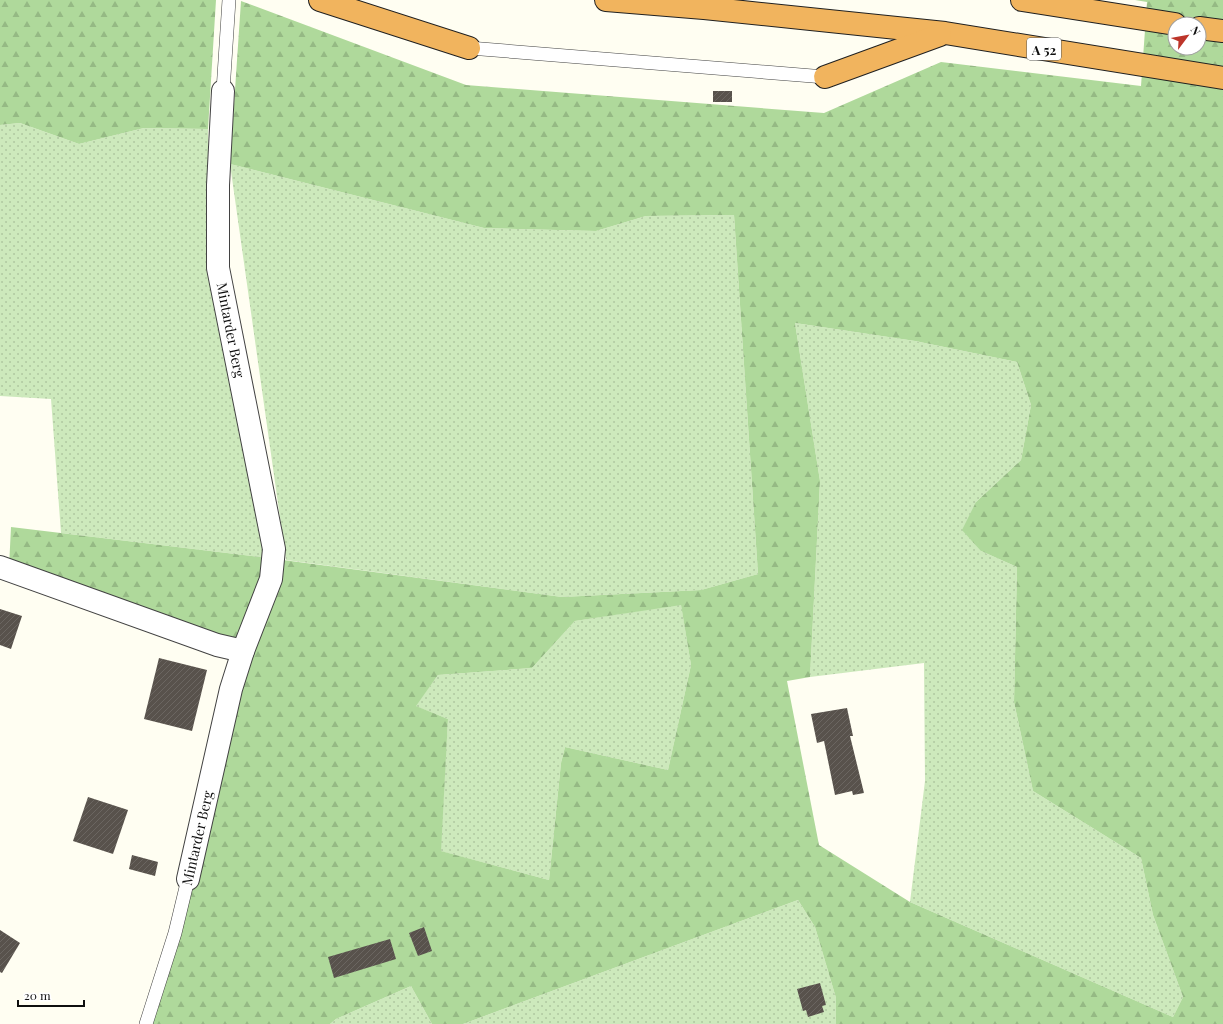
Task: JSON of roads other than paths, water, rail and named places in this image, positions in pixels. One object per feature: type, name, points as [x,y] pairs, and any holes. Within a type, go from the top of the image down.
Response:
[{"type":"highway","points":[[320,0],[469,48]]},
{"type":"highway","name":"A 52","points":[[606,0],[704,8],[945,33],[1223,78]]},
{"type":"highway","points":[[1022,0],[1167,23]]},
{"type":"highway","points":[[1207,29],[1223,31]]},
{"type":"highway","points":[[825,77],[945,33]]},
{"type":"street","name":"Mintarder Berg","points":[[188,879],[231,689],[243,651],[271,579],[274,549],[218,268],[218,185],[223,91]]},
{"type":"street","points":[[0,567],[217,646],[243,651]]},
{"type":"lane","name":"Mintarder Berg","points":[[223,91],[229,0]]},
{"type":"lane","points":[[469,48],[825,77]]},
{"type":"lane","name":"Mintarder Berg","points":[[146,1024],[175,934],[188,879]]}]
